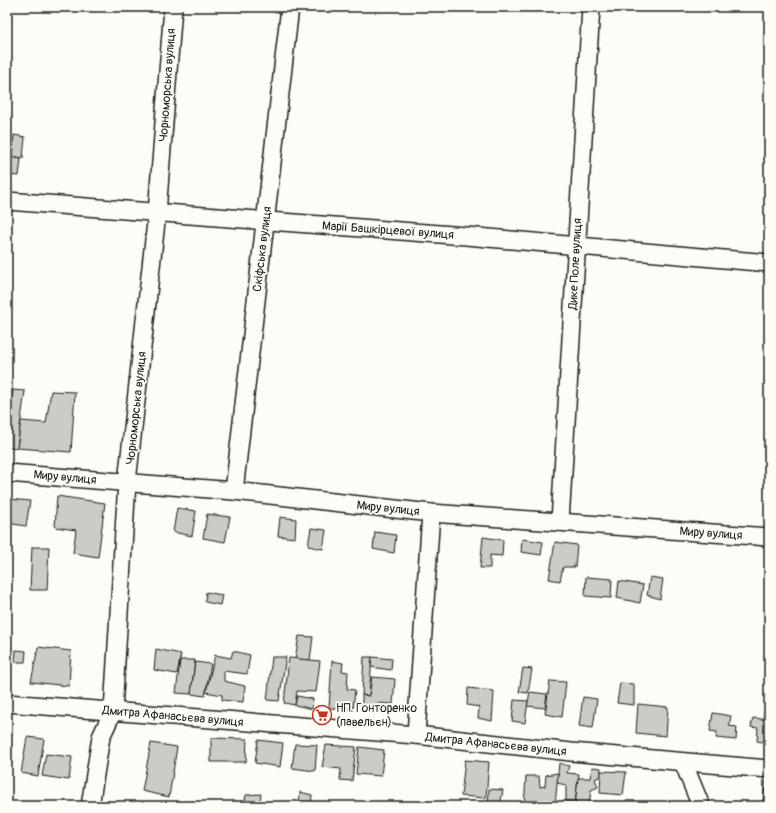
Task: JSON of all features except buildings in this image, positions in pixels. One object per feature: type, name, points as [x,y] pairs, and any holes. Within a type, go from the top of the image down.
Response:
[{"type":"street","name":"Чорноморська вулиця","points":[[90,806],[101,737],[113,711],[127,482],[157,213],[173,7]]},
{"type":"street","name":"Скіфська вулиця","points":[[234,491],[290,7]]},
{"type":"street","name":"Дике Поле вулиця","points":[[560,522],[591,7]]},
{"type":"street","name":"Марії Башкірцевої вулиця","points":[[7,201],[769,262]]},
{"type":"street","name":"Миру вулиця","points":[[7,473],[234,491],[431,513],[769,537]]},
{"type":"street","points":[[416,735],[431,513]]},
{"type":"street","name":"Дмитра Афанасьєва вулиця","points":[[7,703],[416,735],[683,762],[769,769]]},
{"type":"street","points":[[683,762],[702,806]]},
{"type":"place","name":"НП. Гонторенко (павельєн)","points":[[322,715]]}]
